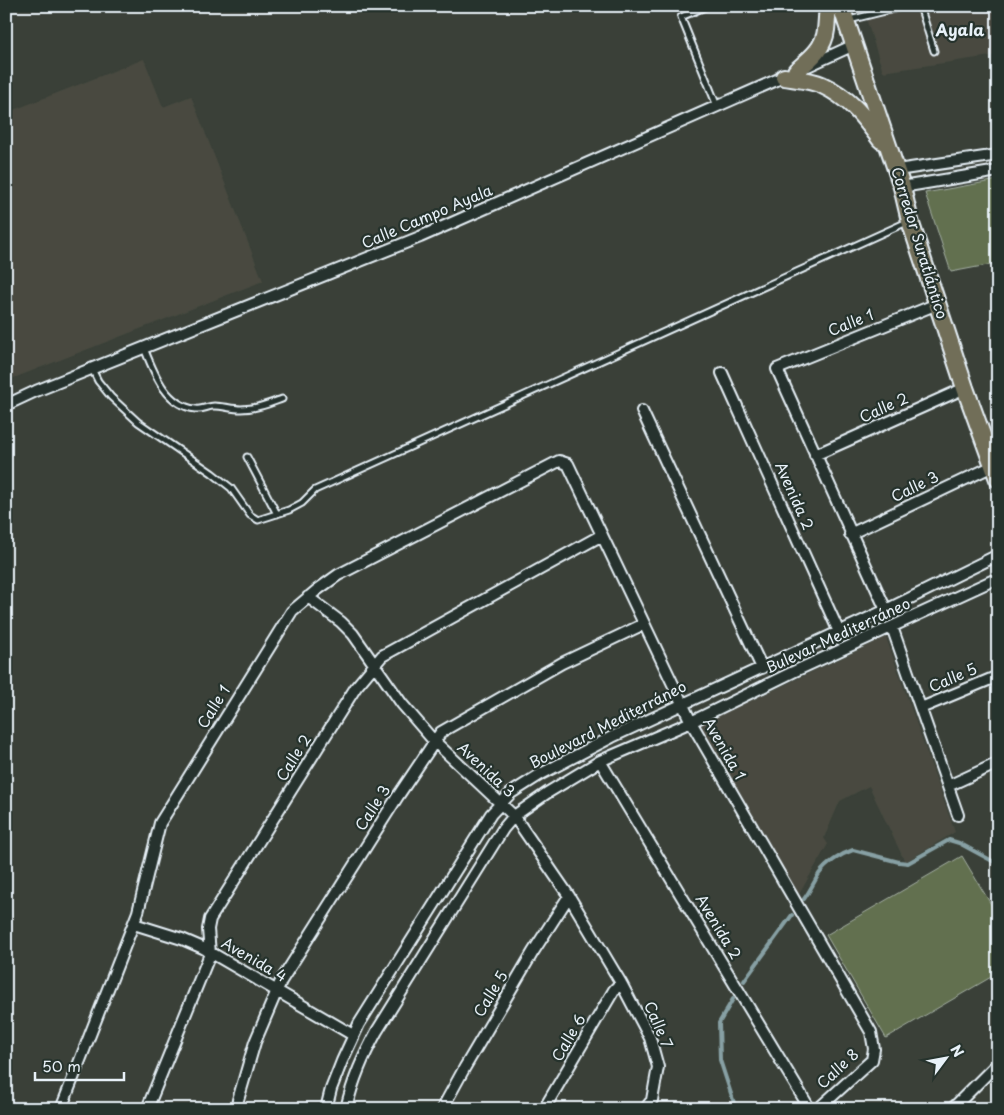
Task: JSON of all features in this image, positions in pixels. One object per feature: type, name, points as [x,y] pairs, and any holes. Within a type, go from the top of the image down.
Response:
[{"type":"main road","points":[[790,74],[812,57],[822,44],[826,32],[828,6]]},
{"type":"main road","name":"Corredor Suratlántico","points":[[844,13],[897,170],[910,220],[937,304],[995,472]]},
{"type":"main road","points":[[790,74],[821,85],[850,102],[860,111],[891,154]]},
{"type":"street","name":"Calle Campo Ayala","points":[[6,405],[420,237],[854,46]]},
{"type":"street","points":[[897,170],[998,155]]},
{"type":"street","points":[[902,186],[998,171]]},
{"type":"street","name":"Calle 1","points":[[815,455],[777,369],[937,304]]},
{"type":"street","name":"Avenida 2","points":[[722,373],[839,632]]},
{"type":"street","name":"Calle 2","points":[[815,455],[965,388]]},
{"type":"street","points":[[642,411],[762,668]]},
{"type":"street","points":[[815,455],[886,610]]},
{"type":"street","name":"Calle 1","points":[[61,1109],[134,924],[160,823],[292,611],[316,590],[338,575],[559,461]]},
{"type":"street","name":"Avenida 1","points":[[559,461],[568,464],[691,722],[871,1032],[874,1049]]},
{"type":"street","name":"Calle 3","points":[[850,534],[995,472]]},
{"type":"street","name":"Calle 2","points":[[147,1109],[210,952],[208,929],[210,920],[356,687],[382,656],[602,535]]},
{"type":"street","name":"Boulevard Mediterráneo","points":[[326,1109],[331,1089],[359,1024],[491,814],[512,793],[541,774],[612,737],[886,610],[998,555]]},
{"type":"street","name":"Bulevar Mediterráneo","points":[[691,722],[793,672],[998,578]]},
{"type":"street","name":"Avenida 3","points":[[308,597],[347,628],[402,704],[435,742],[514,816],[569,896],[621,983]]},
{"type":"street","name":"Calle 3","points":[[237,1109],[255,1042],[287,972],[398,796],[441,732],[562,663],[644,624]]},
{"type":"street","points":[[892,627],[958,815]]},
{"type":"street","name":"Calle 5","points":[[920,708],[998,676]]},
{"type":"street","name":"Boulevard Mediterráneo","points":[[346,1109],[361,1061],[377,1031],[503,829],[514,816],[547,793],[600,761],[691,722]]},
{"type":"street","name":"Avenida 2","points":[[600,761],[810,1109]]},
{"type":"street","points":[[948,786],[998,763]]},
{"type":"street","name":"Calle 5","points":[[442,1109],[533,952],[569,896]]},
{"type":"street","name":"Avenida 4","points":[[134,924],[182,939],[210,952],[353,1035]]},
{"type":"street","name":"Calle 6","points":[[544,1109],[614,990],[621,983]]},
{"type":"street","name":"Calle 7","points":[[621,983],[650,1038],[658,1068],[652,1100],[645,1109]]},
{"type":"street","name":"Calle 8","points":[[818,1109],[872,1060],[874,1049]]},
{"type":"street","points":[[952,1109],[998,1063]]},
{"type":"lane","points":[[707,6],[681,17],[717,107]]},
{"type":"lane","points":[[844,13],[906,6]]},
{"type":"lane","points":[[920,6],[934,51]]},
{"type":"lane","points":[[92,370],[111,397],[138,422],[231,488],[250,515],[258,520],[289,510],[302,503],[315,490],[910,220]]},
{"type":"lane","points":[[144,348],[154,372],[168,394],[182,406],[198,410],[212,406],[240,409],[256,408],[282,400]]},
{"type":"lane","points":[[247,458],[277,514]]},
{"type":"shaded area","points":[[862,6],[998,6],[998,55],[883,72]]},
{"type":"shaded area","points":[[144,59],[163,107],[191,96],[263,281],[6,381],[6,113]]},
{"type":"shaded area","points":[[886,637],[955,832],[905,862],[869,786],[840,801],[824,838],[828,844],[798,896],[699,725]]},
{"type":"green space","points":[[998,180],[998,263],[951,272],[925,193]]},
{"type":"green space","points":[[962,856],[998,916],[998,973],[886,1038],[826,935]]},
{"type":"waterway","points":[[804,899],[826,866],[839,856],[853,850],[908,863],[949,840],[959,843],[998,864]]},
{"type":"waterway","points":[[744,981],[792,915]]},
{"type":"waterway","points":[[733,999],[719,1023],[720,1060],[736,1109]]},
{"type":"district","name":"Ayala","points":[[960,30]]}]
